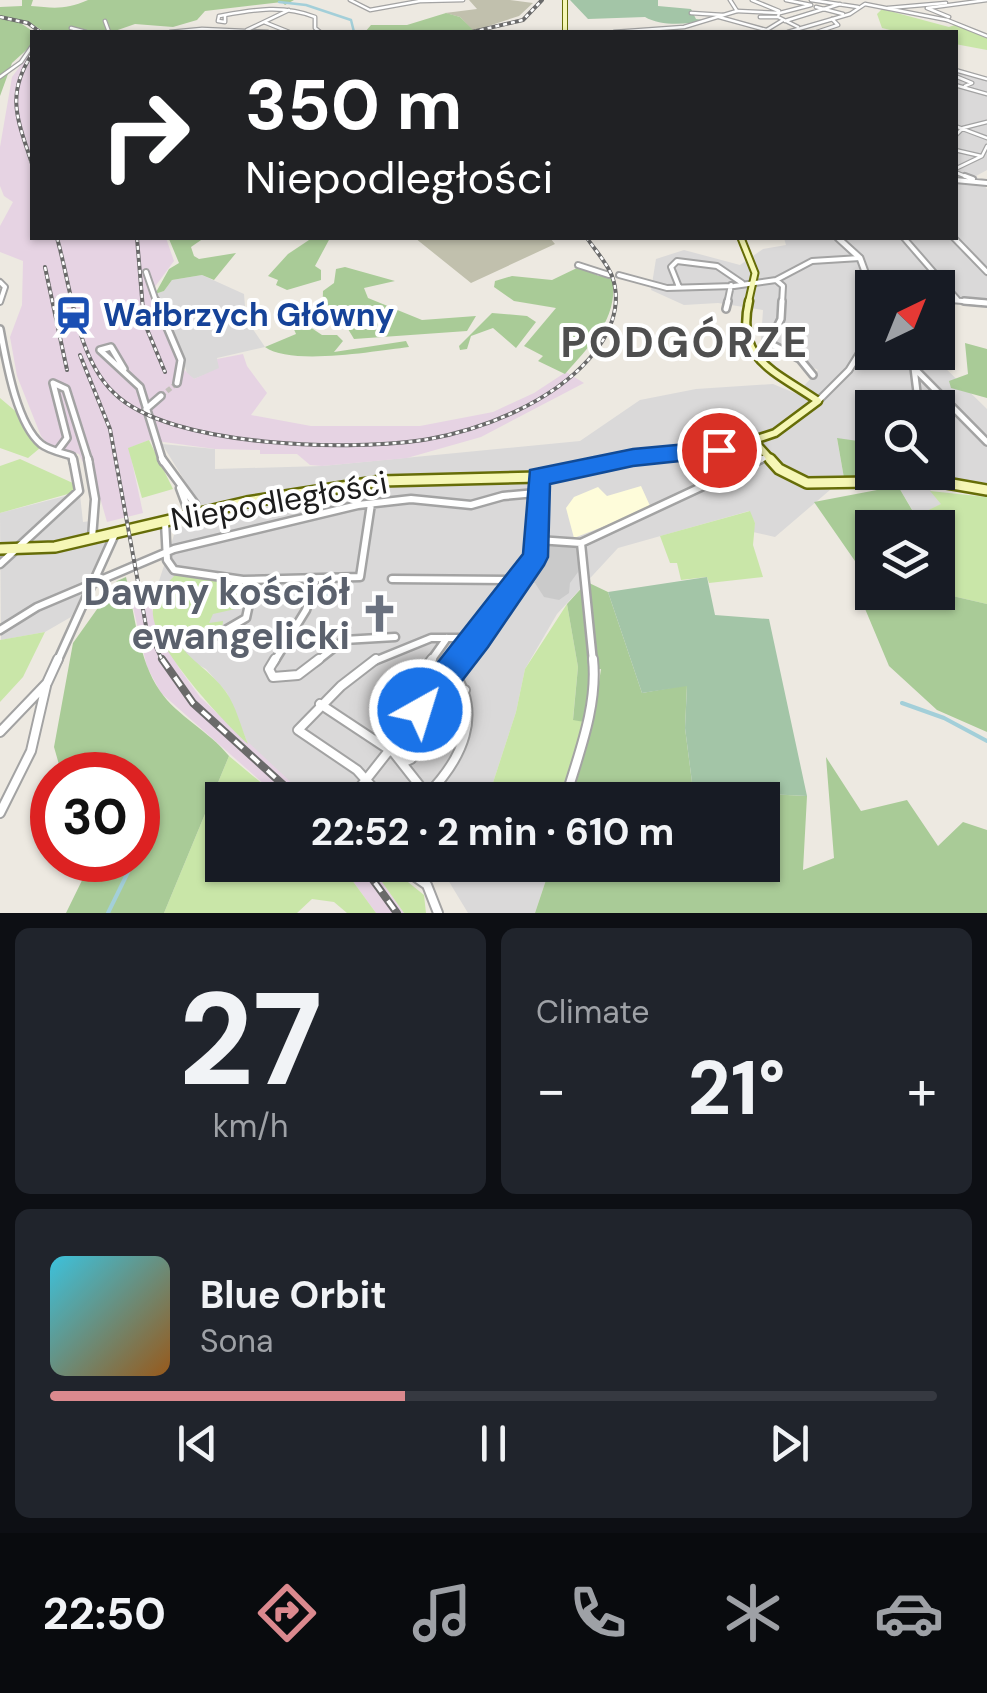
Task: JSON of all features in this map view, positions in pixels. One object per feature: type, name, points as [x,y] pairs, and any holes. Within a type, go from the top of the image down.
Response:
[{"type":"main road","points":[[563,30],[564,0]]},
{"type":"main road","points":[[743,240],[754,261],[754,284],[743,326],[746,343],[761,362],[818,401]]},
{"type":"main road","name":"Niepodległości","points":[[0,549],[92,538],[194,511],[356,484],[538,477],[633,458],[726,449],[754,442],[785,427],[818,401]]},
{"type":"main road","points":[[754,442],[793,478],[816,484],[855,481]]},
{"type":"main road","points":[[955,484],[987,490]]},
{"type":"street","points":[[350,0],[370,10],[420,0]]},
{"type":"street","points":[[403,0],[462,0]]},
{"type":"street","points":[[730,0],[736,12]]},
{"type":"street","points":[[664,30],[736,12],[753,0],[798,27]]},
{"type":"street","points":[[786,0],[843,14]]},
{"type":"street","points":[[947,20],[951,18],[927,8],[987,0]]},
{"type":"street","points":[[760,17],[826,1],[858,7]]},
{"type":"street","points":[[888,8],[931,1],[946,3]]},
{"type":"street","points":[[792,30],[850,14],[866,2],[947,20],[987,36]]},
{"type":"street","points":[[751,11],[763,3]]},
{"type":"street","points":[[767,30],[784,20],[840,4]]},
{"type":"street","points":[[225,30],[229,26],[225,15],[259,7],[292,9],[316,17],[318,30]]},
{"type":"street","points":[[247,30],[292,9]]},
{"type":"street","points":[[736,12],[779,15]]},
{"type":"street","points":[[691,13],[726,15]]},
{"type":"street","points":[[720,17],[762,30]]},
{"type":"street","points":[[824,30],[838,26],[832,18]]},
{"type":"street","points":[[105,21],[108,30]]},
{"type":"street","points":[[262,22],[284,30]]},
{"type":"street","points":[[71,28],[78,30]]},
{"type":"street","points":[[0,77],[21,62],[30,49]]},
{"type":"street","points":[[958,74],[987,79]]},
{"type":"street","points":[[958,75],[972,83],[963,87]]},
{"type":"street","points":[[958,85],[987,94]]},
{"type":"street","points":[[958,134],[987,122]]},
{"type":"street","points":[[958,127],[987,138]]},
{"type":"street","points":[[958,168],[982,156],[987,146]]},
{"type":"street","points":[[958,151],[982,156]]},
{"type":"street","points":[[958,172],[980,183]]},
{"type":"street","points":[[958,180],[987,183]]},
{"type":"street","points":[[840,240],[860,258],[864,270]]},
{"type":"street","points":[[906,240],[958,299],[987,303]]},
{"type":"street","points":[[956,240],[987,272]]},
{"type":"street","points":[[618,276],[634,277],[654,287],[754,284],[776,280],[811,262],[860,258]]},
{"type":"street","points":[[679,286],[671,265],[677,261],[717,266],[744,284]]},
{"type":"street","points":[[578,265],[609,275]]},
{"type":"street","points":[[146,272],[148,289],[164,322],[174,333],[183,365],[183,376],[177,383]]},
{"type":"street","points":[[776,280],[782,286],[784,308],[770,343],[800,359],[813,375]]},
{"type":"street","points":[[0,282],[5,287],[0,302]]},
{"type":"street","points":[[726,309],[732,285]]},
{"type":"street","points":[[0,329],[16,400],[40,444],[74,460],[79,492],[41,523],[23,549],[0,564]]},
{"type":"street","points":[[124,369],[111,347],[99,351],[113,358],[140,386],[162,460],[194,511]]},
{"type":"street","name":"Niepodległości","points":[[818,401],[855,361]]},
{"type":"street","points":[[916,370],[987,442]]},
{"type":"street","points":[[58,450],[67,438],[53,384],[66,389],[88,455],[95,490],[92,538]]},
{"type":"street","points":[[146,409],[161,396]]},
{"type":"street","points":[[726,449],[740,471]]},
{"type":"street","points":[[538,540],[581,543],[766,457]]},
{"type":"street","points":[[363,782],[478,638],[535,557],[538,477]]},
{"type":"street","points":[[356,484],[358,505]]},
{"type":"street","points":[[180,486],[184,504],[194,511]]},
{"type":"street","points":[[0,630],[37,606],[88,588],[166,552],[358,505],[411,499],[471,505],[503,496],[536,493]]},
{"type":"street","points":[[184,504],[170,520],[166,552],[174,570],[254,581],[315,582],[360,577],[372,504]]},
{"type":"street","points":[[0,813],[31,751],[46,683],[116,532]]},
{"type":"street","points":[[570,782],[588,722],[595,676],[581,543]]},
{"type":"street","points":[[392,580],[519,580]]},
{"type":"street","points":[[198,646],[246,618],[254,581]]},
{"type":"street","points":[[315,582],[306,610],[269,669],[273,676],[298,675],[344,640],[395,637]]},
{"type":"street","points":[[369,782],[298,730],[350,676],[375,661],[428,638],[478,638]]},
{"type":"street","points":[[420,675],[447,638]]},
{"type":"street","points":[[439,782],[466,734],[470,716],[465,690],[452,670]]},
{"type":"street","points":[[0,732],[46,683]]},
{"type":"street","points":[[404,762],[412,759],[465,690]]},
{"type":"street","points":[[320,704],[391,748],[417,782]]},
{"type":"street","points":[[421,882],[438,913]]},
{"type":"shaded area","points":[[469,0],[533,3],[519,16],[476,30],[460,17],[445,13],[477,9]]},
{"type":"shaded area","points":[[30,53],[30,240],[167,240],[174,261],[154,288],[154,298],[181,367],[194,379],[219,368],[217,359],[243,354],[267,393],[251,415],[311,426],[420,426],[493,412],[534,393],[566,372],[584,383],[481,437],[407,458],[322,466],[310,465],[297,454],[260,454],[260,450],[215,449],[149,440],[129,448],[143,513],[107,522],[79,454],[48,445],[17,376],[10,337],[22,305],[23,261],[0,252],[0,226],[13,202],[4,196],[0,186],[0,147],[12,77]]},
{"type":"shaded area","points":[[958,70],[987,77],[987,170],[976,176],[987,189],[987,301],[955,302],[955,270],[855,270],[855,370],[947,370],[987,409],[987,495],[955,488],[955,390],[855,390],[855,441],[837,439],[844,478],[775,537],[753,532],[755,523],[749,511],[618,548],[557,614],[525,669],[493,782],[290,782],[248,744],[227,693],[206,669],[188,659],[158,613],[158,584],[176,529],[207,517],[162,444],[215,449],[215,469],[322,466],[580,441],[640,400],[696,389],[773,384],[797,394],[818,370],[761,340],[763,310],[718,303],[684,305],[651,290],[656,259],[684,250],[740,265],[763,249],[786,245],[785,240],[958,240]]},
{"type":"shaded area","points":[[417,240],[552,240],[555,244],[471,283]]},
{"type":"shaded area","points":[[202,275],[244,294],[246,319],[265,347],[217,358],[220,369],[194,379],[187,374],[179,343],[155,294],[164,291],[172,280]]},
{"type":"shaded area","points":[[641,486],[651,508],[574,538],[566,508],[574,497],[598,487],[607,496]]},
{"type":"shaded area","points":[[900,490],[930,490],[942,504],[929,510],[912,510]]},
{"type":"shaded area","points":[[80,495],[83,522],[91,521],[93,539],[110,538],[71,617],[45,632],[1,640],[0,513]]},
{"type":"shaded area","points":[[543,544],[578,548],[578,572],[570,583],[569,593],[559,600],[544,597],[535,583],[524,582],[534,566],[540,566]]},
{"type":"shaded area","points":[[147,589],[155,621],[179,668],[200,697],[291,782],[262,782],[161,693],[147,667],[130,594]]},
{"type":"shaded area","points":[[353,882],[382,882],[404,913],[376,913]]},
{"type":"shaded area","points":[[449,882],[545,882],[535,913],[468,913]]},
{"type":"green space","points":[[22,0],[33,0],[31,6],[53,8],[88,0],[294,0],[285,5],[282,2],[205,11],[197,20],[173,27],[135,24],[118,30],[42,30],[0,16],[0,7],[22,6]]},
{"type":"green space","points":[[570,0],[658,0],[658,6],[691,9],[696,19],[705,20],[674,24],[645,17],[588,19]]},
{"type":"green space","points":[[882,9],[949,27],[955,25],[987,38],[987,50],[958,45],[958,30],[882,28],[877,14]]},
{"type":"green space","points":[[446,13],[460,17],[473,30],[367,30],[371,25],[407,25]]},
{"type":"green space","points":[[0,19],[19,22],[31,30],[30,47],[12,63],[0,96]]},
{"type":"green space","points":[[169,240],[201,240],[191,247],[199,259],[236,253],[214,280],[202,275],[172,280],[164,291],[155,294],[169,269],[179,263]]},
{"type":"green space","points":[[309,240],[329,240],[315,266],[321,270],[321,280],[287,290],[268,276],[288,254]]},
{"type":"green space","points":[[345,267],[395,281],[364,288],[368,298],[422,320],[476,316],[467,331],[354,339],[348,329],[351,318],[339,316],[322,322],[323,291],[334,283],[336,269]]},
{"type":"green space","points":[[579,267],[599,276],[612,275],[612,304],[601,329],[565,374],[538,361],[543,356],[524,346],[556,308],[514,301],[494,287],[495,281],[512,276],[552,280]]},
{"type":"green space","points":[[286,311],[322,335],[337,335],[343,341],[334,352],[406,341],[409,347],[334,356],[277,353],[265,347],[296,334]]},
{"type":"green space","points":[[492,313],[527,316],[536,322],[516,348],[493,328],[471,336],[467,349],[460,350],[459,346]]},
{"type":"green space","points":[[965,343],[987,349],[987,398],[951,388],[949,381],[968,374]]},
{"type":"green space","points":[[0,398],[20,415],[40,448],[28,458],[0,448]]},
{"type":"green space","points":[[837,438],[855,441],[855,478],[844,478]]},
{"type":"green space","points":[[149,440],[173,489],[142,498],[128,448]]},
{"type":"green space","points":[[20,459],[75,484],[75,492],[0,513],[0,466]]},
{"type":"green space","points":[[877,490],[900,490],[912,510],[855,510],[855,561],[814,502]]},
{"type":"green space","points":[[930,491],[987,497],[987,604],[955,597],[955,510],[928,510],[941,504]]},
{"type":"green space","points":[[750,511],[755,523],[753,545],[763,577],[709,583],[707,577],[681,580],[677,563],[670,563],[660,536]]},
{"type":"green space","points":[[175,575],[250,583],[244,607],[213,614],[209,623],[223,621],[222,631],[196,642],[184,634],[176,640],[226,692],[248,744],[189,680],[162,641],[153,608]]},
{"type":"green space","points":[[126,577],[142,651],[160,691],[229,756],[218,782],[205,782],[205,814],[164,913],[66,913],[81,882],[160,882],[160,752],[55,752],[54,747],[73,643],[117,581]]},
{"type":"green space","points":[[707,577],[715,615],[769,619],[807,796],[780,795],[780,782],[692,782],[685,728],[687,686],[642,693],[608,592]]},
{"type":"green space","points":[[587,582],[608,592],[642,693],[687,685],[685,728],[692,782],[576,782],[592,728],[601,669],[590,671],[584,722],[573,720],[578,667],[567,604]]},
{"type":"green space","points":[[955,597],[987,604],[987,732],[937,710],[889,666],[866,610],[955,610]]},
{"type":"green space","points":[[567,604],[578,667],[573,719],[584,722],[566,782],[493,782],[525,669]]},
{"type":"green space","points":[[45,632],[23,677],[0,702],[0,640]]},
{"type":"green space","points":[[229,756],[260,782],[218,782]]},
{"type":"green space","points":[[826,757],[861,811],[907,800],[938,846],[963,822],[987,830],[987,913],[535,913],[545,882],[780,882],[780,795],[807,796],[803,870],[834,858]]},
{"type":"green space","points":[[205,814],[205,882],[353,882],[376,913],[347,913],[334,902],[312,899],[297,913],[164,913]]},
{"type":"green space","points":[[382,882],[408,882],[424,895],[426,913],[404,913]]},
{"type":"waterway","points":[[279,2],[306,5],[351,20],[354,30]]},
{"type":"waterway","points":[[313,597],[346,593]]},
{"type":"waterway","points":[[902,703],[944,718],[987,741]]},
{"type":"waterway","points":[[108,913],[123,882]]},
{"type":"tunnel","points":[[161,396],[177,383]]},
{"type":"railway","points":[[480,30],[523,20],[542,0]]},
{"type":"railway","points":[[0,17],[28,23],[37,30]]},
{"type":"railway","points":[[30,58],[16,96],[30,157]]},
{"type":"railway","points":[[57,240],[83,341],[101,378],[114,393],[140,411],[176,425],[264,442],[311,445],[429,439],[494,421],[556,388],[603,341],[615,310],[612,276],[588,240]]},
{"type":"railway","points":[[137,240],[144,322],[165,372]]},
{"type":"railway","points":[[45,267],[67,370]]},
{"type":"railway","points":[[80,355],[110,429],[146,626],[163,662]]},
{"type":"railway","points":[[162,659],[193,703],[280,782]]},
{"type":"railway","points":[[374,882],[397,913]]},
{"type":"place","name":"Wałbrzych Główny","points":[[73,315]]},
{"type":"place","name":"Dawny kościół ewangelicki","points":[[380,614]]},
{"type":"district","name":"PODGÓRZE","points":[[685,342]]},
{"type":"route","points":[[420,710],[478,638],[535,557],[538,477],[633,458],[719,450]]}]
